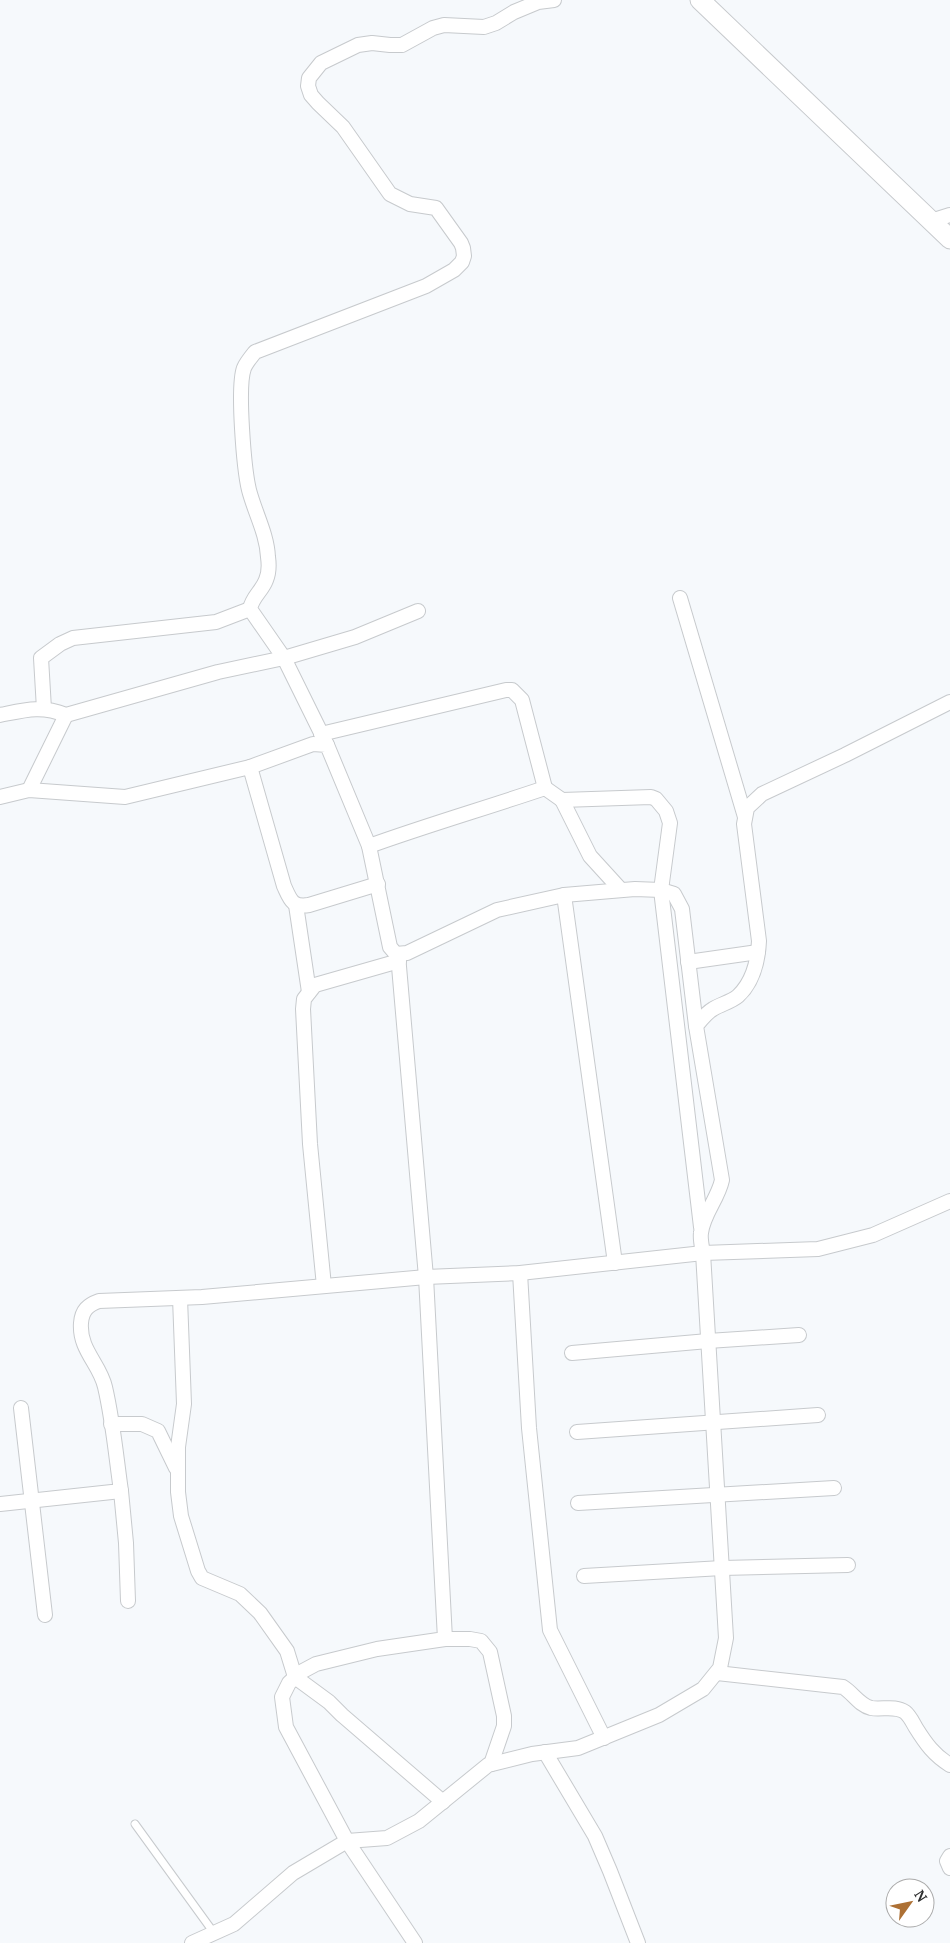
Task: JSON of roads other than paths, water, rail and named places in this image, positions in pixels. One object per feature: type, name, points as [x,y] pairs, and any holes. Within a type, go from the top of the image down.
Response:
[{"type":"main road","points":[[700,0],[950,238]]},
{"type":"street","points":[[445,1639],[426,1277],[398,958],[390,947],[369,846],[324,740],[284,658],[250,610],[252,602],[266,580],[269,569],[265,540],[249,490],[242,417],[241,380],[244,367],[255,352],[426,286],[454,270],[462,262],[464,256],[461,243],[436,208],[410,204],[390,194],[343,127],[312,95],[308,86],[309,78],[321,63],[358,45],[372,43],[402,45],[433,28],[444,25],[484,27],[496,24],[514,12],[538,2],[554,0]]},
{"type":"street","points":[[931,221],[950,215]]},
{"type":"street","points":[[680,598],[745,817]]},
{"type":"street","points":[[44,708],[41,658],[60,644],[73,638],[216,622],[250,610]]},
{"type":"street","points":[[0,715],[44,708],[66,716],[218,672],[284,658],[355,637],[418,611]]},
{"type":"street","points":[[0,797],[29,790],[125,797],[250,768],[324,740],[506,690],[512,690],[522,700],[545,788],[562,800],[590,856],[621,890]]},
{"type":"street","points":[[696,1026],[711,1010],[736,997],[747,986],[753,974],[759,942],[744,824],[747,808],[762,794],[950,702]]},
{"type":"street","points":[[29,790],[66,716]]},
{"type":"street","points":[[250,768],[284,886],[289,897],[296,905],[301,907],[309,905],[378,884]]},
{"type":"street","points":[[369,846],[427,825],[545,788]]},
{"type":"street","points":[[562,800],[651,797],[656,799],[666,811],[670,823],[661,890],[702,1229]]},
{"type":"street","points":[[192,1943],[234,1924],[293,1874],[347,1841],[387,1838],[419,1821],[488,1765],[545,1752],[578,1748],[604,1738],[659,1715],[704,1689],[720,1668],[726,1638],[703,1253],[700,1234],[720,1192],[722,1180],[696,1026],[682,909],[679,900],[674,894],[661,890],[621,890],[564,895],[497,910],[398,958],[315,985],[304,999],[302,1009],[310,1144],[324,1286]]},
{"type":"street","points":[[564,895],[615,1263]]},
{"type":"street","points":[[296,905],[309,992]]},
{"type":"street","points":[[688,962],[758,952]]},
{"type":"street","points":[[128,1601],[126,1544],[121,1490],[105,1385],[82,1340],[81,1323],[83,1310],[91,1304],[98,1301],[180,1298],[426,1277],[520,1273],[703,1253],[818,1248],[873,1235],[950,1200]]},
{"type":"street","points":[[520,1273],[529,1428],[550,1630],[604,1738]]},
{"type":"street","points":[[180,1298],[184,1404],[178,1448],[178,1492],[181,1516],[198,1572],[202,1578],[240,1594],[260,1613],[287,1651],[296,1677],[329,1702],[342,1716],[443,1802]]},
{"type":"street","points":[[572,1353],[799,1335]]},
{"type":"street","points":[[21,1408],[45,1615]]},
{"type":"street","points":[[577,1432],[818,1415]]},
{"type":"street","points":[[111,1424],[142,1424],[158,1431],[179,1474]]},
{"type":"street","points":[[578,1503],[834,1488]]},
{"type":"street","points":[[0,1504],[121,1490]]},
{"type":"street","points":[[584,1576],[722,1568],[848,1565]]},
{"type":"street","points":[[415,1943],[347,1841],[286,1727],[282,1697],[289,1683],[316,1664],[377,1649],[445,1639],[481,1641],[490,1652],[504,1716],[504,1726],[491,1764]]},
{"type":"street","points":[[717,1672],[843,1687],[851,1692],[861,1703],[871,1708],[896,1709],[907,1714],[933,1753],[950,1765]]},
{"type":"street","points":[[545,1752],[595,1836],[638,1943]]},
{"type":"street","points":[[950,1856],[947,1861],[950,1868]]},
{"type":"lane","points":[[135,1824],[214,1933]]}]
